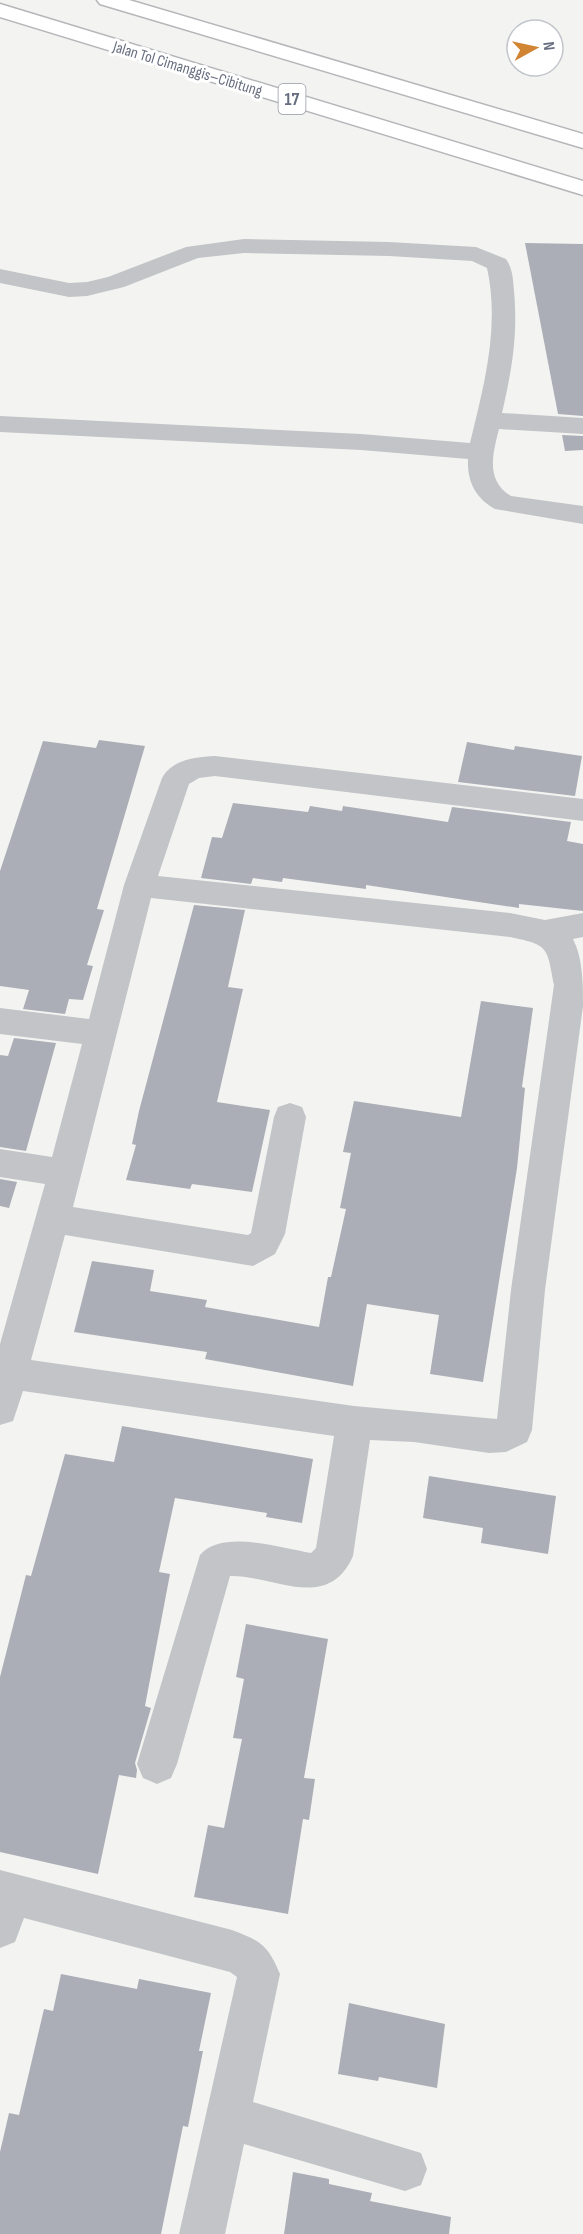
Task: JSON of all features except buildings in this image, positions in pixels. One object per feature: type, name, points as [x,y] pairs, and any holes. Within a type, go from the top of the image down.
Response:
[{"type":"highway","name":"17","points":[[107,0],[583,141]]},
{"type":"highway","name":"Jalan Tol Cimanggis–Cibitung","points":[[0,10],[583,188]]},
{"type":"street","points":[[0,276],[69,290],[87,289],[116,282],[194,252],[244,246],[389,249],[476,255],[498,264],[505,323],[500,368],[480,452],[480,477],[492,496],[504,503],[583,515]]},
{"type":"street","points":[[489,420],[583,426]]},
{"type":"street","points":[[0,424],[361,442],[480,452]]},
{"type":"street","points":[[0,1409],[65,1173],[138,885],[177,778],[183,772],[205,765],[583,810]]},
{"type":"street","points":[[138,885],[510,925],[545,932],[583,925]]},
{"type":"street","points":[[9,1373],[354,1422],[414,1426],[489,1436],[506,1435],[514,1430],[528,1290],[570,986],[562,948],[545,932]]},
{"type":"street","points":[[0,1021],[101,1033]]},
{"type":"street","points":[[52,1218],[253,1251],[263,1244],[268,1234],[290,1117]]},
{"type":"street","points":[[0,1163],[65,1173]]},
{"type":"street","points":[[158,1764],[213,1568],[218,1562],[232,1558],[314,1571],[324,1566],[334,1556],[354,1422]]},
{"type":"street","points":[[3,1904],[232,1951],[247,1956],[255,1963],[260,1974],[226,2117],[202,2234]]},
{"type":"street","points":[[226,2117],[405,2169]]}]
